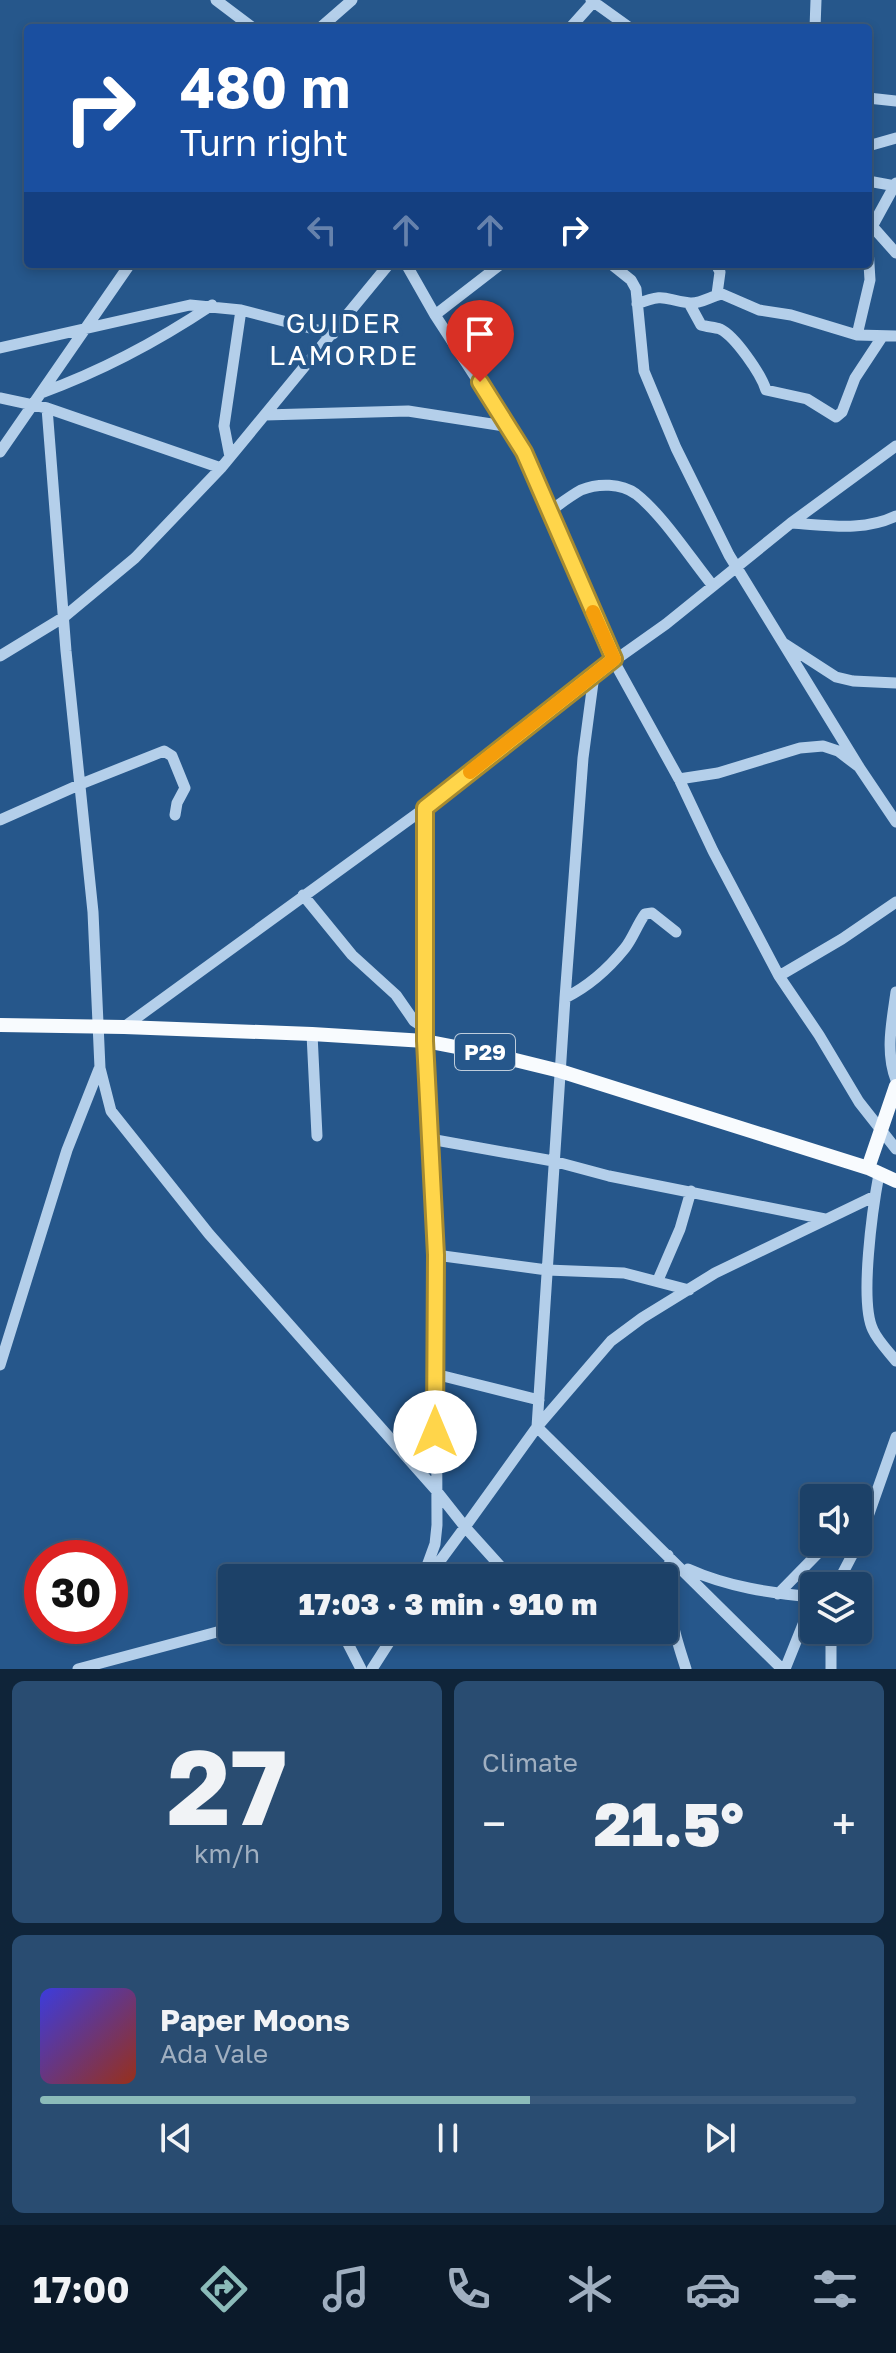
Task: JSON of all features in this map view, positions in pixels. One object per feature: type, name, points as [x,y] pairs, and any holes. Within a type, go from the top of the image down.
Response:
[{"type":"main road","name":"P29","points":[[0,1025],[425,1034],[560,1071],[874,1171]]},
{"type":"main road","points":[[896,1086],[882,1129],[874,1171],[896,1181]]},
{"type":"street","points":[[216,0],[248,24]]},
{"type":"street","points":[[325,24],[352,0]]},
{"type":"street","points":[[815,24],[816,0]]},
{"type":"street","points":[[573,24],[593,1],[625,24]]},
{"type":"street","points":[[872,98],[896,101]]},
{"type":"street","points":[[872,145],[896,138]]},
{"type":"street","points":[[872,182],[896,185],[872,227]]},
{"type":"street","points":[[872,232],[896,253]]},
{"type":"street","points":[[0,452],[127,268]]},
{"type":"street","points":[[0,656],[64,617],[135,558],[221,468],[386,268]]},
{"type":"street","points":[[408,268],[435,315],[511,427],[614,659],[779,976],[859,1102],[896,1149]]},
{"type":"street","points":[[435,315],[496,268]]},
{"type":"street","points":[[616,268],[631,280],[636,289],[647,382],[735,567],[896,822]]},
{"type":"street","points":[[717,294],[718,268]]},
{"type":"street","points":[[857,335],[870,280],[869,268]]},
{"type":"street","points":[[637,304],[664,296],[697,303],[717,294],[759,310],[791,315],[857,335],[896,336]]},
{"type":"street","points":[[689,303],[701,325],[719,328],[728,335],[760,373],[766,390],[807,399],[836,417],[842,412],[855,378],[882,337]]},
{"type":"street","points":[[41,393],[83,378],[167,335],[212,305]]},
{"type":"street","points":[[0,348],[169,308],[212,305],[333,334]]},
{"type":"street","points":[[230,457],[224,426],[241,310]]},
{"type":"street","points":[[0,398],[47,408],[221,468]]},
{"type":"street","points":[[47,408],[93,912],[100,1068],[111,1111],[209,1234],[498,1564]]},
{"type":"street","points":[[265,415],[408,411],[511,427]]},
{"type":"street","points":[[124,1027],[425,808],[614,659],[666,624],[791,523],[896,446]]},
{"type":"street","points":[[881,457],[896,462]]},
{"type":"street","points":[[550,511],[582,490],[607,485],[621,487],[636,495],[662,522],[713,586]]},
{"type":"street","points":[[791,523],[861,526],[879,524],[896,516]]},
{"type":"street","points":[[781,641],[836,677],[896,683]]},
{"type":"street","points":[[594,675],[583,758],[537,1427],[784,1669],[814,1597],[731,1585],[680,1566]]},
{"type":"street","points":[[679,779],[718,773],[800,748],[823,746],[838,751],[859,767]]},
{"type":"street","points":[[0,820],[164,751],[172,756],[185,788],[175,815]]},
{"type":"street","points":[[425,808],[425,1034],[436,1255],[435,1544],[432,1564]]},
{"type":"street","points":[[303,895],[352,955],[396,995],[425,1034]]},
{"type":"street","points":[[779,976],[842,939],[896,902]]},
{"type":"street","points":[[565,998],[580,990],[627,946],[645,914],[652,913],[676,932]]},
{"type":"street","points":[[896,992],[890,1043],[890,1065],[896,1080]]},
{"type":"street","points":[[312,1034],[317,1136]]},
{"type":"street","points":[[0,1365],[67,1150],[100,1068]]},
{"type":"street","points":[[430,1139],[553,1161],[609,1176],[826,1220]]},
{"type":"street","points":[[874,1171],[868,1310],[872,1329],[896,1361]]},
{"type":"street","points":[[658,1280],[680,1229],[691,1191]]},
{"type":"street","points":[[436,1564],[537,1427],[611,1341],[715,1273],[875,1196]]},
{"type":"street","points":[[436,1255],[547,1270],[624,1273],[689,1290]]},
{"type":"street","points":[[435,1374],[539,1400]]},
{"type":"street","points":[[872,1492],[896,1437]]},
{"type":"street","points":[[668,1555],[674,1572],[672,1620],[686,1669]]},
{"type":"street","points":[[778,1594],[815,1556]]},
{"type":"street","points":[[78,1669],[218,1632]]},
{"type":"street","points":[[348,1644],[361,1669]]},
{"type":"street","points":[[372,1669],[388,1644]]},
{"type":"street","points":[[831,1644],[831,1669]]},
{"type":"slow traffic","points":[[470,772],[614,659],[593,612]]},
{"type":"district","name":"GUIDER LAMORDE","points":[[344,339]]},
{"type":"route","points":[[435,1432],[436,1255],[425,1041],[425,808],[614,659],[524,452],[480,382]]}]
